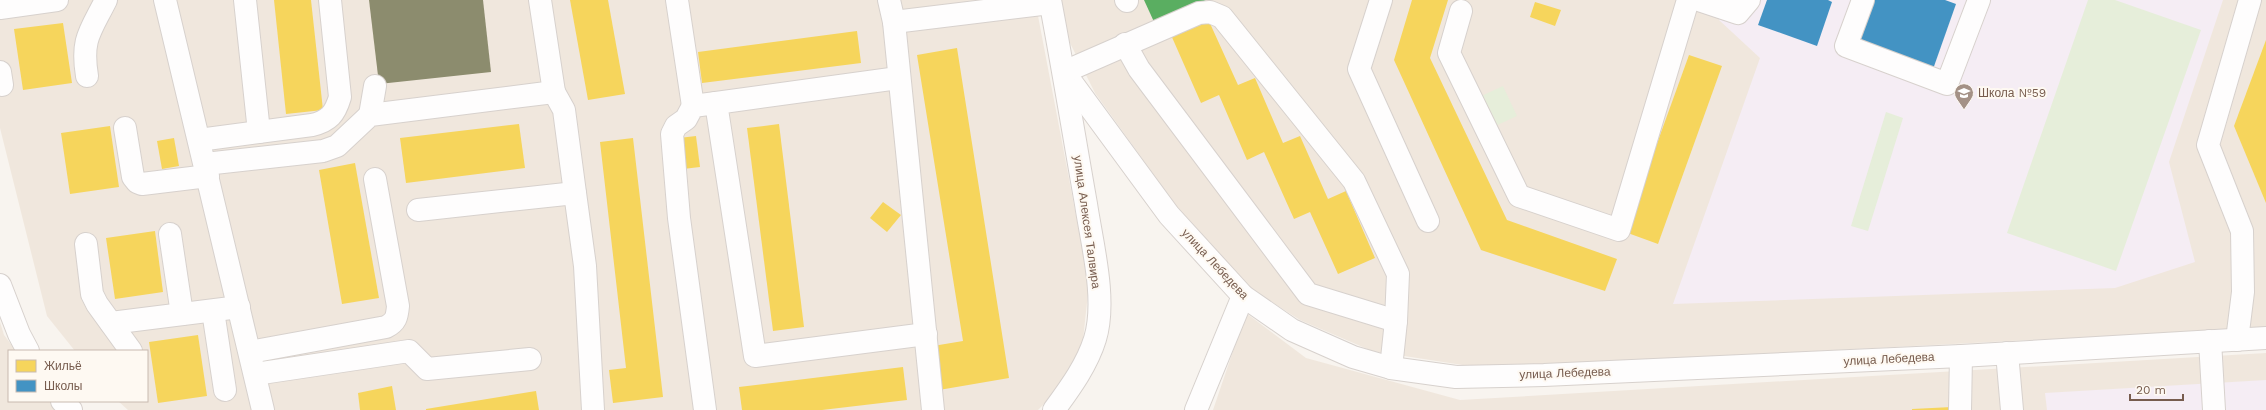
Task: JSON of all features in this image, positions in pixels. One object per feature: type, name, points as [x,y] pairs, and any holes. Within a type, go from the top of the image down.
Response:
[{"type":"street","points":[[88,76],[84,56],[85,43],[106,0]]},
{"type":"street","points":[[165,0],[264,410]]},
{"type":"street","points":[[245,0],[259,132]]},
{"type":"street","points":[[199,140],[312,125],[324,122],[336,112],[340,97],[330,0]]},
{"type":"street","points":[[540,0],[554,92],[564,110],[585,266],[593,410]]},
{"type":"street","points":[[677,0],[693,106],[686,119],[676,126],[672,134],[679,218],[705,410]]},
{"type":"street","points":[[889,0],[894,22],[898,78],[933,410]]},
{"type":"street","points":[[1461,10],[1449,53],[1519,196],[1619,230],[1688,0]]},
{"type":"street","points":[[1699,0],[1738,13],[1749,0]]},
{"type":"street","points":[[1863,0],[1846,46],[1947,84],[1979,0]]},
{"type":"street","points":[[2237,340],[2244,292],[2242,231],[2208,145],[2250,0]]},
{"type":"street","points":[[0,8],[49,1]]},
{"type":"street","points":[[1375,1],[1359,69],[1428,221]]},
{"type":"street","points":[[894,22],[1050,2]]},
{"type":"street","name":"улица Лебедева","points":[[1050,2],[1064,72],[1169,215],[1243,296],[1292,330],[1353,357],[1391,368],[1456,377],[1961,356],[2266,338]]},
{"type":"street","points":[[1064,72],[1199,13],[1210,12],[1222,17],[1354,181],[1398,274],[1396,321],[1391,368]]},
{"type":"street","points":[[1126,44],[1139,69],[1308,294],[1396,321]]},
{"type":"street","name":"улица Алексея Талвира","points":[[1054,410],[1076,381],[1095,339],[1099,310],[1097,273],[1064,72]]},
{"type":"street","points":[[693,106],[898,78]]},
{"type":"street","points":[[370,115],[375,86]]},
{"type":"street","points":[[125,128],[133,177],[137,182],[142,184],[206,170],[323,151],[337,146],[370,115],[554,92]]},
{"type":"street","points":[[716,103],[755,356],[926,334]]},
{"type":"street","points":[[250,352],[386,327],[393,323],[397,316],[398,306],[375,179]]},
{"type":"street","points":[[418,210],[575,193]]},
{"type":"street","points":[[170,234],[182,314]]},
{"type":"street","points":[[86,244],[92,294],[97,304],[130,350]]},
{"type":"street","points":[[0,285],[19,334],[27,350]]},
{"type":"street","points":[[1196,410],[1243,296]]},
{"type":"street","points":[[111,323],[239,307]]},
{"type":"street","points":[[213,311],[225,390]]},
{"type":"street","points":[[2210,342],[2214,410]]},
{"type":"street","points":[[255,374],[409,351],[427,370],[530,359]]},
{"type":"street","points":[[2007,353],[2012,410]]},
{"type":"street","points":[[1960,410],[1961,356]]},
{"type":"street","points":[[63,402],[71,410]]},
{"type":"shaded area","points":[[0,0],[1035,0],[1089,284],[1082,349],[1055,393],[1038,410],[128,410],[119,402],[148,402],[148,350],[74,350],[47,316],[0,128]]},
{"type":"shaded area","points":[[1060,0],[2266,0],[2266,328],[1482,368],[1372,351],[1300,320],[1250,288],[1177,207],[1095,93],[1069,41]]},
{"type":"shaded area","name":"Школа №59","points":[[1723,0],[2223,0],[2169,162],[2195,262],[2115,288],[1673,304],[1760,58],[1719,20]]},
{"type":"shaded area","points":[[1246,313],[1306,358],[1460,400],[2266,353],[2266,410],[1213,410]]},
{"type":"shaded area","points":[[0,322],[4,335],[15,350],[8,350],[8,402],[57,402],[63,410],[0,410]]},
{"type":"shaded area","points":[[2266,380],[2266,410],[2047,410],[2045,393]]},
{"type":"green space","points":[[2088,0],[2115,0],[2201,30],[2116,271],[2007,233]]},
{"type":"green space","points":[[1503,86],[1517,116],[1491,128],[1477,98]]},
{"type":"green space","points":[[1886,112],[1903,118],[1868,231],[1851,226]]},
{"type":"building: Жильё","points":[[274,0],[311,0],[323,110],[286,114]]},
{"type":"building: Жильё","points":[[570,0],[608,0],[625,94],[588,100]]},
{"type":"building: Жильё","points":[[1412,0],[1448,0],[1430,58],[1507,220],[1617,259],[1605,291],[1481,250],[1394,60]]},
{"type":"building: Жильё","points":[[1535,2],[1561,10],[1555,26],[1530,17]]},
{"type":"building: Жильё","points":[[1208,19],[1238,85],[1255,78],[1283,143],[1300,136],[1328,199],[1346,191],[1375,258],[1338,274],[1310,212],[1294,219],[1264,152],[1247,160],[1219,95],[1201,103],[1171,35]]},
{"type":"building: Жильё","points":[[63,23],[72,83],[23,90],[14,29]]},
{"type":"building: Жильё","points":[[857,31],[861,63],[702,83],[698,52]]},
{"type":"building: Жильё","points":[[2266,40],[2266,203],[2234,126]]},
{"type":"building: Жильё","points":[[957,48],[1009,378],[939,390],[933,346],[963,341],[917,55]]},
{"type":"building: Жильё","points":[[1689,55],[1722,66],[1658,244],[1625,232]]},
{"type":"building: Жильё","points":[[519,124],[525,168],[406,183],[400,138]]},
{"type":"building: Жильё","points":[[779,124],[804,327],[773,331],[747,128]]},
{"type":"building: Жильё","points":[[110,126],[119,187],[70,194],[61,133]]},
{"type":"building: Жильё","points":[[696,136],[700,167],[683,169],[679,138]]},
{"type":"building: Жильё","points":[[174,138],[179,166],[162,169],[157,141]]},
{"type":"building: Жильё","points":[[633,138],[663,397],[613,403],[609,370],[626,368],[600,142]]},
{"type":"building: Жильё","points":[[355,163],[379,298],[342,304],[319,170]]},
{"type":"building: Жильё","points":[[883,202],[901,215],[887,232],[870,218]]},
{"type":"building: Жильё","points":[[155,231],[163,292],[115,299],[106,238]]},
{"type":"building: Жильё","points":[[198,335],[207,396],[158,403],[149,342]]},
{"type":"building: Жильё","points":[[903,367],[907,400],[822,410],[742,410],[739,387]]},
{"type":"building: Жильё","points":[[392,386],[396,410],[360,410],[358,393]]},
{"type":"building: Жильё","points":[[536,391],[539,410],[426,410],[426,409]]},
{"type":"building: Жильё","points":[[1952,407],[1952,410],[1912,410],[1912,409]]},
{"type":"building: Школы","points":[[1767,0],[1828,0],[1832,2],[1817,46],[1758,25]]},
{"type":"building: Школы","points":[[1870,0],[1945,0],[1956,4],[1932,72],[1854,44]]},
{"type":"building: Учреждения","points":[[1144,0],[1206,0],[1155,24]]},
{"type":"building: Промзона","points":[[369,0],[483,0],[491,72],[379,84]]},
{"type":"place","name":"Школа №59","points":[[1964,110]]}]
